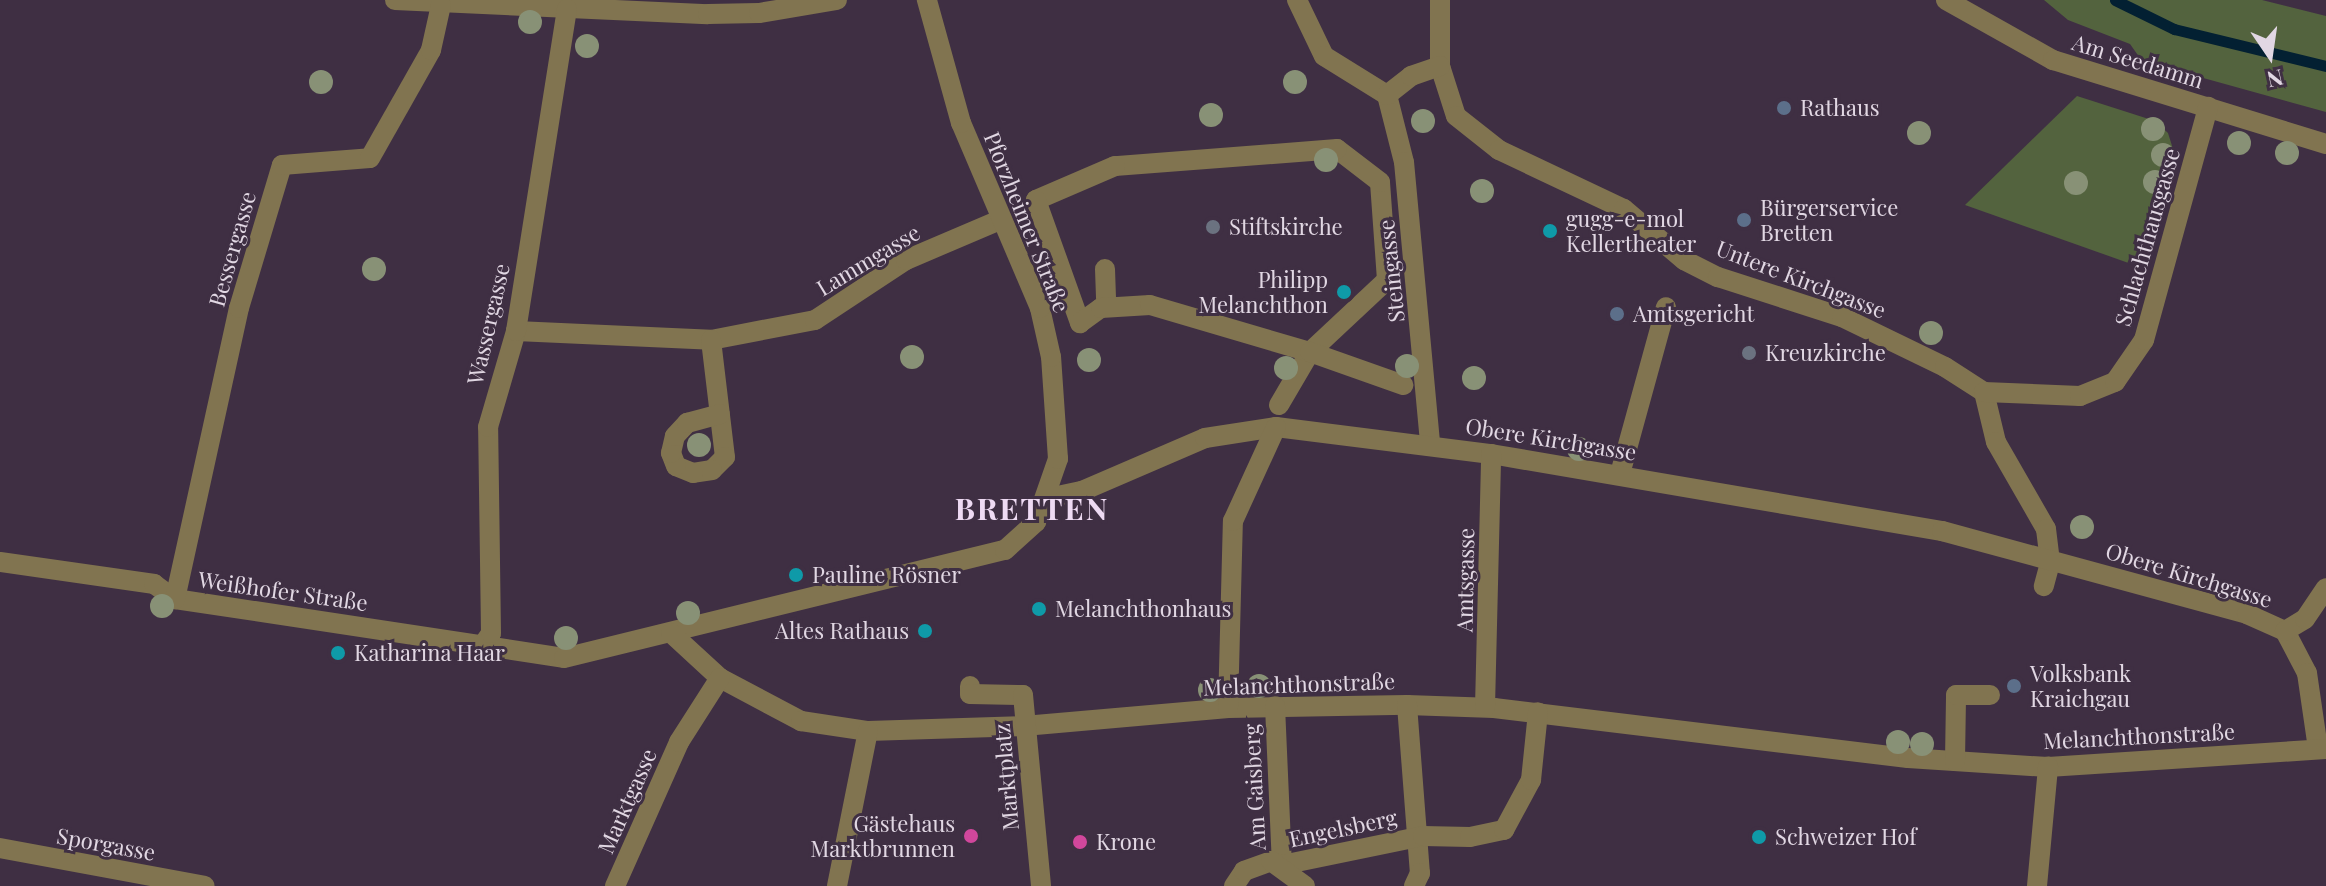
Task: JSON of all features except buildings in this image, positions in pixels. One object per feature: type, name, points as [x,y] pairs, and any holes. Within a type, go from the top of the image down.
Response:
[{"type":"street","points":[[395,0],[567,9],[590,5],[759,13],[837,0]]},
{"type":"street","name":"Pforzheimer Straße","points":[[671,633],[777,603],[1005,550],[1036,522],[1048,498],[1058,459],[1051,357],[1040,308],[961,123],[927,0]]},
{"type":"street","points":[[1297,0],[1324,56],[1387,95],[1411,76],[1440,66]]},
{"type":"street","name":"Untere Kirchgasse","points":[[1440,0],[1440,66],[1456,116],[1499,150],[1624,209],[1684,260],[1718,277],[1842,317],[1984,392]]},
{"type":"street","name":"Am Seedamm","points":[[1946,0],[2053,60],[2326,144]]},
{"type":"street","name":"Bessergasse","points":[[175,599],[196,483],[239,308],[282,165],[370,158],[431,50],[427,3]]},
{"type":"street","name":"Wassergasse","points":[[480,649],[491,633],[488,427],[516,331],[567,9]]},
{"type":"street","name":"Steingasse","points":[[1387,95],[1404,162],[1430,444]]},
{"type":"street","name":"Schlachthausgasse","points":[[1984,392],[2080,396],[2115,382],[2144,340],[2208,107]]},
{"type":"street","points":[[1279,405],[1310,352],[1387,280],[1380,182],[1337,149],[1115,166],[1036,200],[1080,323],[1106,307],[1150,305],[1310,352],[1403,385]]},
{"type":"street","name":"Lammgasse","points":[[516,331],[711,340],[815,320],[906,260],[1000,220]]},
{"type":"street","points":[[1105,269],[1106,307]]},
{"type":"street","points":[[1620,474],[1666,307]]},
{"type":"street","points":[[711,340],[720,414]]},
{"type":"street","points":[[1984,392],[1996,442],[2040,514],[2050,563],[2044,586]]},
{"type":"street","points":[[1228,708],[1233,521],[1276,427]]},
{"type":"street","name":"Obere Kirchgasse","points":[[1048,498],[1082,491],[1205,438],[1276,427],[1430,444],[1942,531],[2050,563],[2247,614],[2285,631],[2307,673],[2322,749]]},
{"type":"street","name":"Amtsgasse","points":[[1485,707],[1491,454]]},
{"type":"street","name":"Weißhofer Straße","points":[[0,562],[154,584],[175,599],[480,649],[564,658],[671,633]]},
{"type":"street","points":[[2285,631],[2305,619],[2326,588]]},
{"type":"street","name":"Melanchthonstraße","points":[[671,633],[720,678],[801,721],[868,731],[1024,726],[1228,708],[1407,705],[1538,712],[1955,761],[2048,767],[2322,749]]},
{"type":"street","name":"Marktgasse","points":[[615,886],[683,736],[720,678]]},
{"type":"street","name":"Marktplatz","points":[[970,686],[970,694],[1023,695],[1040,876]]},
{"type":"street","points":[[1955,761],[1956,695],[1990,695]]},
{"type":"street","name":"Engelsberg","points":[[1407,705],[1422,880]]},
{"type":"street","name":"Am Gaisberg","points":[[1275,706],[1282,865]]},
{"type":"street","name":"Engelsberg","points":[[1234,886],[1258,863],[1282,865],[1419,836],[1506,837],[1531,780],[1538,712]]},
{"type":"street","points":[[837,886],[868,731]]},
{"type":"street","points":[[2037,886],[2048,767]]},
{"type":"street","name":"Sporgasse","points":[[0,848],[205,886]]},
{"type":"street","name":"Engelsberg","points":[[1282,865],[1305,886]]},
{"type":"green space","points":[[2044,0],[2262,0],[2326,16],[2326,112],[2142,61],[2130,44],[2068,20]]},
{"type":"green space","points":[[2077,96],[2155,121],[2168,133],[2173,149],[2137,266],[1965,205]]},
{"type":"waterway","points":[[2115,0],[2174,29],[2326,66]]},
{"type":"place","name":"Rathaus","points":[[1784,108]]},
{"type":"place","name":"Bürgerservice Bretten","points":[[1744,220]]},
{"type":"place","name":"Stiftskirche","points":[[1213,227]]},
{"type":"place","name":"gugg-e-mol Kellertheater","points":[[1550,231]]},
{"type":"place","name":"Philipp Melanchthon","points":[[1344,292]]},
{"type":"place","name":"Amtsgericht","points":[[1617,314]]},
{"type":"place","name":"Kreuzkirche","points":[[1749,353]]},
{"type":"place","name":"Pauline Rösner","points":[[796,575]]},
{"type":"place","name":"Melanchthonhaus","points":[[1039,609]]},
{"type":"place","name":"Altes Rathaus","points":[[925,631]]},
{"type":"place","name":"Katharina Haar","points":[[338,653]]},
{"type":"place","name":"Volksbank Kraichgau","points":[[2014,686]]},
{"type":"place","name":"Gästehaus Marktbrunnen","points":[[971,836]]},
{"type":"place","name":"Schweizer Hof","points":[[1759,837]]},
{"type":"place","name":"Krone","points":[[1080,842]]},
{"type":"district","name":"BRETTEN","points":[[1032,508]]}]
